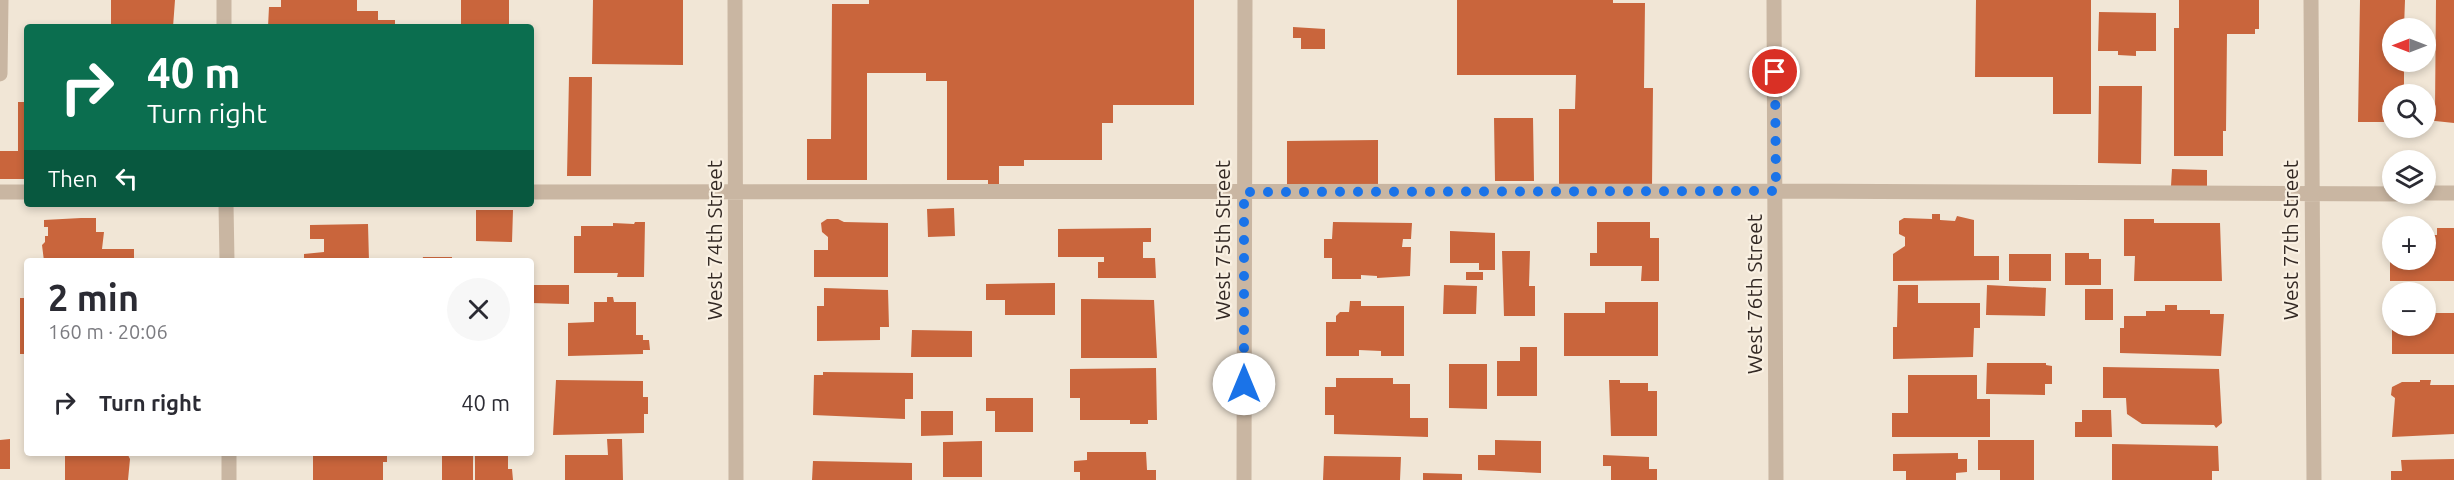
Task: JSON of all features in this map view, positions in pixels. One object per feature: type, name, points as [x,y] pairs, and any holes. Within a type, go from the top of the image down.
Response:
[{"type":"street","points":[[0,74],[1,0]]},
{"type":"street","points":[[224,0],[224,24]]},
{"type":"street","name":"West 74th Street","points":[[735,0],[736,480]]},
{"type":"street","name":"West 75th Street","points":[[1244,480],[1245,0]]},
{"type":"street","name":"West 76th Street","points":[[1774,0],[1776,480]]},
{"type":"street","name":"West 77th Street","points":[[2311,0],[2313,480]]},
{"type":"street","points":[[534,192],[1776,191],[2382,194]]},
{"type":"street","points":[[0,192],[24,192]]},
{"type":"street","points":[[2436,193],[2454,193]]},
{"type":"street","points":[[226,207],[227,258]]},
{"type":"street","points":[[229,456],[229,480]]},
{"type":"building","points":[[111,0],[175,0],[173,24],[111,24]]},
{"type":"building","points":[[281,0],[357,0],[357,11],[378,11],[378,20],[395,20],[395,24],[268,24],[269,7],[281,7]]},
{"type":"building","points":[[461,0],[509,0],[509,24],[461,24]]},
{"type":"building","points":[[593,0],[683,0],[683,65],[592,64]]},
{"type":"building","points":[[869,0],[1194,0],[1194,105],[1113,105],[1113,123],[1102,123],[1102,160],[1024,160],[1024,166],[999,166],[999,187],[988,187],[988,180],[947,180],[947,81],[926,81],[926,73],[867,73],[867,180],[807,180],[807,139],[831,139],[832,4],[869,4]]},
{"type":"building","points":[[1457,0],[1613,0],[1613,3],[1645,3],[1644,88],[1653,88],[1652,186],[1559,185],[1559,109],[1575,109],[1576,75],[1457,75]]},
{"type":"building","points":[[1976,0],[2091,0],[2091,114],[2053,114],[2053,77],[1975,77]]},
{"type":"building","points":[[2179,0],[2259,0],[2259,29],[2255,29],[2255,34],[2227,34],[2226,131],[2223,131],[2223,156],[2174,156],[2174,28],[2179,28]]},
{"type":"building","points":[[2360,0],[2405,0],[2404,18],[2382,18],[2382,72],[2404,72],[2404,84],[2382,84],[2382,122],[2358,122]]},
{"type":"building","points":[[2436,0],[2454,0],[2454,123],[2436,121]]},
{"type":"building","points":[[2099,12],[2156,13],[2156,51],[2136,51],[2136,56],[2118,55],[2118,51],[2098,51]]},
{"type":"building","points":[[1293,27],[1325,29],[1325,49],[1301,49],[1301,38],[1293,38]]},
{"type":"building","points":[[569,77],[592,77],[591,176],[567,176]]},
{"type":"building","points":[[2099,86],[2142,86],[2141,164],[2098,163]]},
{"type":"building","points":[[18,102],[24,102],[24,179],[0,179],[0,151],[18,151]]},
{"type":"building","points":[[1494,118],[1533,118],[1534,181],[1495,181]]},
{"type":"building","points":[[1378,140],[1378,185],[1287,185],[1287,141]]},
{"type":"building","points":[[2172,169],[2207,170],[2207,186],[2171,186]]},
{"type":"building","points":[[954,208],[955,236],[928,237],[927,209]]},
{"type":"building","points":[[476,210],[513,210],[512,242],[476,241]]},
{"type":"building","points":[[1932,214],[1940,214],[1940,220],[1955,221],[1957,216],[1974,220],[1974,256],[1999,256],[1999,280],[1893,281],[1893,254],[1905,246],[1905,237],[1899,234],[1899,221],[1904,218],[1932,219]]},
{"type":"building","points":[[96,218],[96,232],[104,232],[102,249],[134,249],[134,258],[44,258],[42,245],[45,242],[45,236],[48,236],[48,227],[44,227],[44,220]]},
{"type":"building","points":[[827,219],[838,219],[844,222],[888,223],[888,277],[814,277],[814,250],[828,250],[828,237],[822,232],[821,223]]},
{"type":"building","points":[[2124,219],[2154,219],[2154,223],[2220,223],[2222,281],[2134,281],[2135,256],[2124,256]]},
{"type":"building","points":[[645,222],[644,277],[617,277],[618,273],[574,273],[574,236],[581,236],[581,226],[613,226],[613,223],[634,224]]},
{"type":"building","points":[[1333,222],[1412,223],[1411,239],[1403,239],[1402,247],[1411,247],[1410,276],[1377,278],[1377,276],[1361,275],[1361,279],[1332,279],[1332,258],[1324,258],[1324,239],[1332,239]]},
{"type":"building","points":[[1597,222],[1650,222],[1650,238],[1659,238],[1659,281],[1641,281],[1642,266],[1590,266],[1590,253],[1597,253]]},
{"type":"building","points":[[368,224],[369,258],[304,258],[304,254],[324,252],[324,239],[310,239],[310,225]]},
{"type":"building","points":[[1151,228],[1151,242],[1143,242],[1143,258],[1155,258],[1156,278],[1098,278],[1098,262],[1104,262],[1104,257],[1058,257],[1058,229]]},
{"type":"building","points":[[2437,228],[2454,228],[2454,281],[2390,281],[2390,270],[2436,270]]},
{"type":"building","points":[[1450,231],[1495,233],[1495,270],[1479,270],[1479,263],[1450,263]]},
{"type":"building","points":[[1502,251],[1530,251],[1529,286],[1535,286],[1535,316],[1504,316]]},
{"type":"building","points":[[2065,253],[2089,253],[2089,259],[2101,259],[2101,285],[2065,285]]},
{"type":"building","points":[[2009,254],[2051,254],[2051,281],[2009,281]]},
{"type":"building","points":[[423,257],[452,257],[452,258]]},
{"type":"building","points":[[1466,272],[1483,272],[1483,280],[1466,280]]},
{"type":"building","points":[[1055,283],[1055,315],[1005,315],[1005,300],[986,300],[986,284]]},
{"type":"building","points":[[534,285],[569,285],[569,304],[534,303]]},
{"type":"building","points":[[1444,285],[1477,286],[1476,314],[1443,314]]},
{"type":"building","points":[[1898,285],[1918,285],[1918,303],[1980,303],[1980,328],[1974,328],[1973,357],[1893,359],[1893,327],[1897,327]]},
{"type":"building","points":[[1987,285],[2046,288],[2045,316],[1986,315]]},
{"type":"building","points":[[824,288],[888,290],[889,327],[880,327],[880,340],[817,341],[817,306],[824,306]]},
{"type":"building","points":[[2085,289],[2113,289],[2113,320],[2085,320]]},
{"type":"building","points":[[607,297],[613,297],[614,302],[636,302],[636,335],[643,335],[643,340],[649,340],[650,350],[643,350],[643,354],[568,356],[568,323],[594,322],[594,302],[607,302]]},
{"type":"building","points":[[20,298],[24,298],[24,354],[20,354]]},
{"type":"building","points":[[1081,299],[1154,300],[1157,358],[1081,358]]},
{"type":"building","points":[[1350,301],[1361,301],[1361,306],[1404,306],[1404,356],[1381,356],[1381,351],[1359,350],[1359,356],[1326,356],[1326,322],[1336,322],[1336,316],[1340,312],[1349,312]]},
{"type":"building","points":[[1605,302],[1658,302],[1658,356],[1564,356],[1564,313],[1605,313]]},
{"type":"building","points":[[2165,305],[2177,305],[2177,310],[2210,310],[2210,314],[2224,314],[2221,356],[2120,353],[2120,328],[2124,328],[2124,316],[2146,316],[2146,311],[2165,311]]},
{"type":"building","points":[[2436,313],[2454,313],[2454,354],[2392,354],[2392,336],[2436,336]]},
{"type":"building","points":[[912,330],[972,331],[972,357],[911,357]]},
{"type":"building","points":[[1520,347],[1537,347],[1537,396],[1497,396],[1497,361],[1520,361]]},
{"type":"building","points":[[1987,363],[2046,363],[2052,366],[2052,384],[2045,384],[2045,395],[1986,394]]},
{"type":"building","points":[[1449,364],[1487,364],[1487,409],[1449,408]]},
{"type":"building","points":[[2103,367],[2219,369],[2222,423],[2216,428],[2214,425],[2142,424],[2127,414],[2126,398],[2103,398]]},
{"type":"building","points":[[1156,368],[1157,420],[1148,420],[1148,424],[1130,424],[1130,420],[1080,420],[1080,398],[1070,398],[1070,369]]},
{"type":"building","points":[[823,372],[913,373],[913,399],[905,399],[905,419],[813,415],[814,375],[823,375]]},
{"type":"building","points":[[1908,375],[1977,375],[1977,399],[1990,399],[1990,437],[1892,437],[1892,413],[1908,413]]},
{"type":"building","points":[[1336,378],[1393,378],[1393,384],[1410,384],[1410,418],[1428,418],[1428,437],[1334,434],[1334,415],[1325,415],[1325,387],[1336,387]]},
{"type":"building","points":[[556,380],[643,381],[643,397],[648,397],[648,414],[644,414],[644,433],[553,435]]},
{"type":"building","points":[[1609,380],[1620,380],[1620,383],[1648,383],[1648,391],[1657,391],[1657,436],[1611,436]]},
{"type":"building","points":[[2420,380],[2431,380],[2430,385],[2454,385],[2454,434],[2392,437],[2395,398],[2391,395],[2392,387],[2402,382],[2420,382]]},
{"type":"building","points":[[986,398],[1033,398],[1033,432],[995,432],[995,411],[986,411]]},
{"type":"building","points":[[2082,410],[2111,410],[2112,437],[2075,437],[2075,422],[2082,422]]},
{"type":"building","points":[[921,411],[953,411],[953,435],[921,436]]},
{"type":"building","points":[[10,439],[10,469],[0,469],[0,440]]},
{"type":"building","points":[[607,439],[622,439],[623,480],[565,480],[565,455],[608,455]]},
{"type":"building","points":[[1495,440],[1541,441],[1541,473],[1478,470],[1478,455],[1495,455]]},
{"type":"building","points":[[1978,440],[2034,440],[2034,480],[2000,480],[2000,470],[1978,470]]},
{"type":"building","points":[[982,441],[982,477],[943,477],[943,442]]},
{"type":"building","points":[[2112,444],[2218,446],[2219,471],[2212,471],[2212,480],[2112,480]]},
{"type":"building","points":[[1087,452],[1146,452],[1147,470],[1156,470],[1156,480],[1080,480],[1080,472],[1074,472],[1074,461],[1087,460]]},
{"type":"building","points":[[1958,453],[1958,459],[1967,459],[1967,472],[1956,473],[1956,480],[1906,480],[1906,471],[1893,471],[1893,454]]},
{"type":"building","points":[[1603,455],[1649,457],[1649,469],[1657,469],[1657,480],[1611,480],[1611,466],[1603,466]]},
{"type":"building","points":[[65,456],[128,456],[130,459],[128,480],[65,480]]},
{"type":"building","points":[[313,456],[387,456],[387,462],[383,462],[383,480],[313,480]]},
{"type":"building","points":[[442,456],[473,456],[473,480],[442,480]]},
{"type":"building","points":[[475,456],[508,456],[508,469],[512,469],[513,480],[475,480]]},
{"type":"building","points":[[1324,456],[1401,457],[1400,480],[1323,480]]},
{"type":"building","points":[[2454,459],[2454,480],[2391,480],[2391,471],[2402,471],[2401,460]]},
{"type":"building","points":[[813,461],[912,463],[912,480],[812,480]]},
{"type":"building","points":[[1423,473],[1462,474],[1462,480],[1423,480]]},
{"type":"route","points":[[1244,384],[1244,192],[1776,191],[1775,72]]}]
